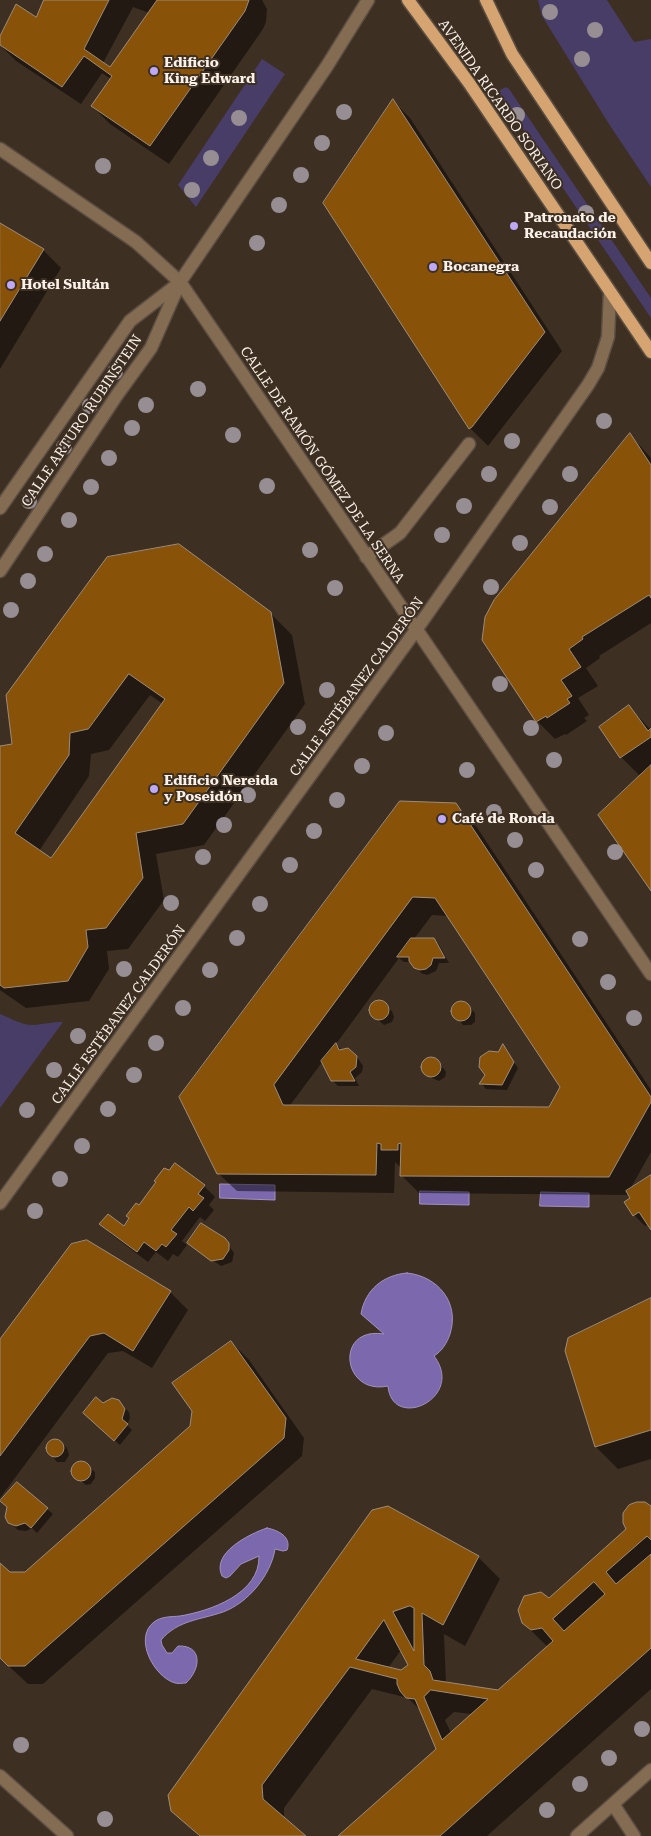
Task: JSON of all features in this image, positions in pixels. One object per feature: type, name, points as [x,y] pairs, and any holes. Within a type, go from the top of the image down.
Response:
[{"type":"main road","name":"AVENIDA RICARDO SORIANO","points":[[408,0],[469,83],[651,352]]},
{"type":"main road","points":[[486,0],[512,54],[651,263]]},
{"type":"street","name":"CALLE ARTURO RUBINSTEIN","points":[[0,571],[117,395],[151,348],[180,282],[327,66],[368,0]]},
{"type":"street","name":"CALLE DE RAMÓN GÓMEZ DE LA SERNA","points":[[0,149],[136,242],[180,282],[651,974]]},
{"type":"street","name":"CALLE ARTURO RUBINSTEIN","points":[[0,508],[130,321],[180,282]]},
{"type":"street","name":"CALLE ESTÉBANEZ CALDERÓN","points":[[0,1203],[416,630],[588,385],[598,368],[608,338],[610,292]]},
{"type":"street","points":[[366,557],[400,533],[469,444]]},
{"type":"street","points":[[577,1836],[651,1770]]},
{"type":"street","points":[[0,1776],[67,1836]]},
{"type":"street","points":[[613,1804],[634,1836]]},
{"type":"shaded area","points":[[538,0],[607,0],[634,42],[651,39],[651,187],[609,124],[542,16]]},
{"type":"shaded area","points":[[262,59],[285,74],[196,207],[178,185]]},
{"type":"shaded area","points":[[506,87],[651,298],[651,318],[500,95],[500,90]]},
{"type":"shaded area","points":[[0,1014],[30,1025],[63,1022],[0,1108]]},
{"type":"shaded area","points":[[220,1184],[275,1185],[275,1200],[220,1198]]},
{"type":"shaded area","points":[[420,1191],[469,1192],[469,1205],[420,1204]]},
{"type":"shaded area","points":[[541,1192],[589,1193],[589,1207],[540,1206]]},
{"type":"shaded area","points":[[407,1273],[428,1279],[437,1285],[449,1302],[452,1312],[449,1337],[446,1344],[434,1356],[441,1371],[441,1385],[435,1396],[424,1404],[413,1408],[401,1407],[392,1400],[388,1386],[373,1386],[361,1381],[353,1372],[350,1361],[351,1350],[357,1340],[368,1334],[384,1334],[361,1314],[366,1298],[376,1285],[390,1277]]},
{"type":"shaded area","points":[[267,1528],[279,1532],[286,1538],[288,1541],[287,1550],[275,1549],[269,1569],[257,1587],[241,1602],[223,1612],[182,1624],[161,1640],[167,1653],[172,1653],[178,1646],[186,1647],[192,1649],[197,1659],[195,1671],[186,1683],[175,1683],[167,1679],[160,1673],[149,1656],[145,1637],[148,1629],[154,1622],[160,1619],[192,1614],[218,1605],[242,1590],[251,1581],[257,1569],[259,1556],[241,1564],[226,1578],[222,1576],[220,1568],[222,1560],[227,1552],[242,1540]]},
{"type":"building","name":"Edificio King Edward","points":[[44,0],[109,0],[84,49],[110,67],[157,0],[249,0],[245,11],[150,146],[91,106],[112,76],[84,56],[62,87],[0,45],[0,36],[16,4],[36,17]]},
{"type":"building","name":"Bocanegra","points":[[393,99],[545,332],[469,429],[323,203]]},
{"type":"building","name":"Hotel Sultán","points":[[0,223],[44,249],[0,321]]},
{"type":"building","points":[[630,433],[651,465],[651,598],[649,595],[582,637],[583,639],[569,649],[581,667],[561,680],[572,696],[567,699],[570,703],[547,718],[546,716],[536,722],[482,640],[485,617],[494,600]]},
{"type":"building","name":"Edificio Nereida y Poseidón","points":[[179,544],[271,612],[284,683],[183,824],[136,833],[143,878],[106,928],[86,930],[88,947],[68,981],[4,988],[0,985],[0,746],[12,744],[6,695],[107,557]],"holes":[[[129,674],[165,699],[51,858],[15,833],[69,755],[70,733],[88,729]]]},
{"type":"building","points":[[629,705],[648,731],[651,728],[651,737],[620,758],[599,727]]},
{"type":"building","points":[[651,765],[651,891],[598,815]]},
{"type":"building","points":[[400,801],[456,803],[651,1097],[651,1102],[609,1177],[400,1176],[401,1143],[398,1144],[398,1150],[381,1150],[381,1144],[377,1143],[376,1175],[217,1174],[179,1097]],"holes":[[[413,897],[435,898],[560,1087],[549,1107],[283,1105],[274,1085]]]},
{"type":"building","points":[[411,938],[434,938],[445,958],[433,958],[431,965],[426,969],[414,968],[409,961],[409,957],[397,957]]},
{"type":"building","points":[[379,1000],[386,1003],[389,1010],[386,1017],[379,1020],[372,1017],[369,1010],[372,1003]]},
{"type":"building","points":[[461,1001],[468,1004],[471,1011],[468,1018],[461,1021],[454,1018],[451,1011],[454,1004]]},
{"type":"building","points":[[336,1043],[339,1050],[348,1048],[357,1056],[356,1067],[350,1072],[355,1081],[331,1081],[321,1061]]},
{"type":"building","points":[[503,1044],[514,1062],[502,1085],[479,1084],[485,1075],[479,1067],[480,1057],[489,1051],[498,1052]]},
{"type":"building","points":[[431,1057],[438,1060],[441,1067],[438,1074],[431,1077],[424,1074],[421,1067],[424,1060]]},
{"type":"building","points":[[175,1163],[205,1185],[198,1194],[204,1198],[193,1211],[189,1207],[171,1230],[177,1234],[166,1247],[162,1244],[156,1251],[144,1242],[137,1252],[99,1224],[108,1214],[124,1226],[129,1218],[126,1216],[136,1203],[139,1205],[164,1168],[169,1170]]},
{"type":"building","points":[[651,1175],[651,1230],[639,1212],[633,1216],[624,1202],[630,1198],[626,1191]]},
{"type":"building","points":[[201,1223],[225,1238],[229,1243],[229,1250],[223,1259],[211,1261],[187,1243]]},
{"type":"building","points":[[87,1240],[171,1291],[133,1351],[104,1333],[90,1336],[0,1456],[0,1339],[71,1244]]},
{"type":"building","points":[[651,1298],[651,1430],[595,1447],[565,1351],[568,1338]]},
{"type":"building","points":[[231,1341],[286,1418],[284,1438],[25,1666],[8,1666],[0,1658],[0,1563],[10,1572],[25,1572],[190,1426],[192,1411],[172,1383]]},
{"type":"building","points":[[96,1397],[103,1403],[112,1398],[119,1400],[125,1409],[122,1419],[128,1424],[114,1441],[83,1413]]},
{"type":"building","points":[[51,1439],[59,1439],[64,1444],[62,1455],[51,1457],[46,1452],[46,1444]]},
{"type":"building","points":[[81,1461],[88,1464],[91,1471],[88,1478],[81,1481],[74,1478],[71,1471],[74,1464]]},
{"type":"building","points":[[17,1482],[48,1508],[31,1528],[25,1523],[16,1526],[8,1523],[5,1517],[7,1507],[0,1501]]},
{"type":"building","points":[[645,1502],[651,1506],[651,1540],[647,1536],[606,1572],[616,1584],[651,1554],[651,1648],[440,1836],[338,1836],[436,1749],[415,1699],[406,1698],[400,1691],[397,1679],[350,1667],[262,1785],[263,1799],[306,1836],[200,1836],[171,1811],[168,1795],[372,1510],[388,1506],[479,1556],[443,1625],[422,1613],[424,1665],[430,1671],[433,1680],[498,1690],[553,1641],[542,1628],[531,1630],[522,1623],[518,1610],[524,1596],[541,1592],[549,1598],[626,1529],[623,1523],[623,1513],[629,1505]],"holes":[[[594,1582],[605,1594],[564,1631],[553,1619]],[[410,1606],[414,1608],[414,1651],[393,1612]],[[384,1620],[408,1665],[401,1670],[356,1659]],[[431,1690],[488,1699],[442,1740],[424,1697]]]},
{"type":"place","name":"Edificio King Edward","points":[[154,71]]},
{"type":"place","name":"Patronato de Recaudación","points":[[514,226]]},
{"type":"place","name":"Bocanegra","points":[[433,267]]},
{"type":"place","name":"Hotel Sultán","points":[[11,285]]},
{"type":"place","name":"Edificio Nereida y Poseidón","points":[[154,789]]},
{"type":"place","name":"Café de Ronda","points":[[442,819]]}]
